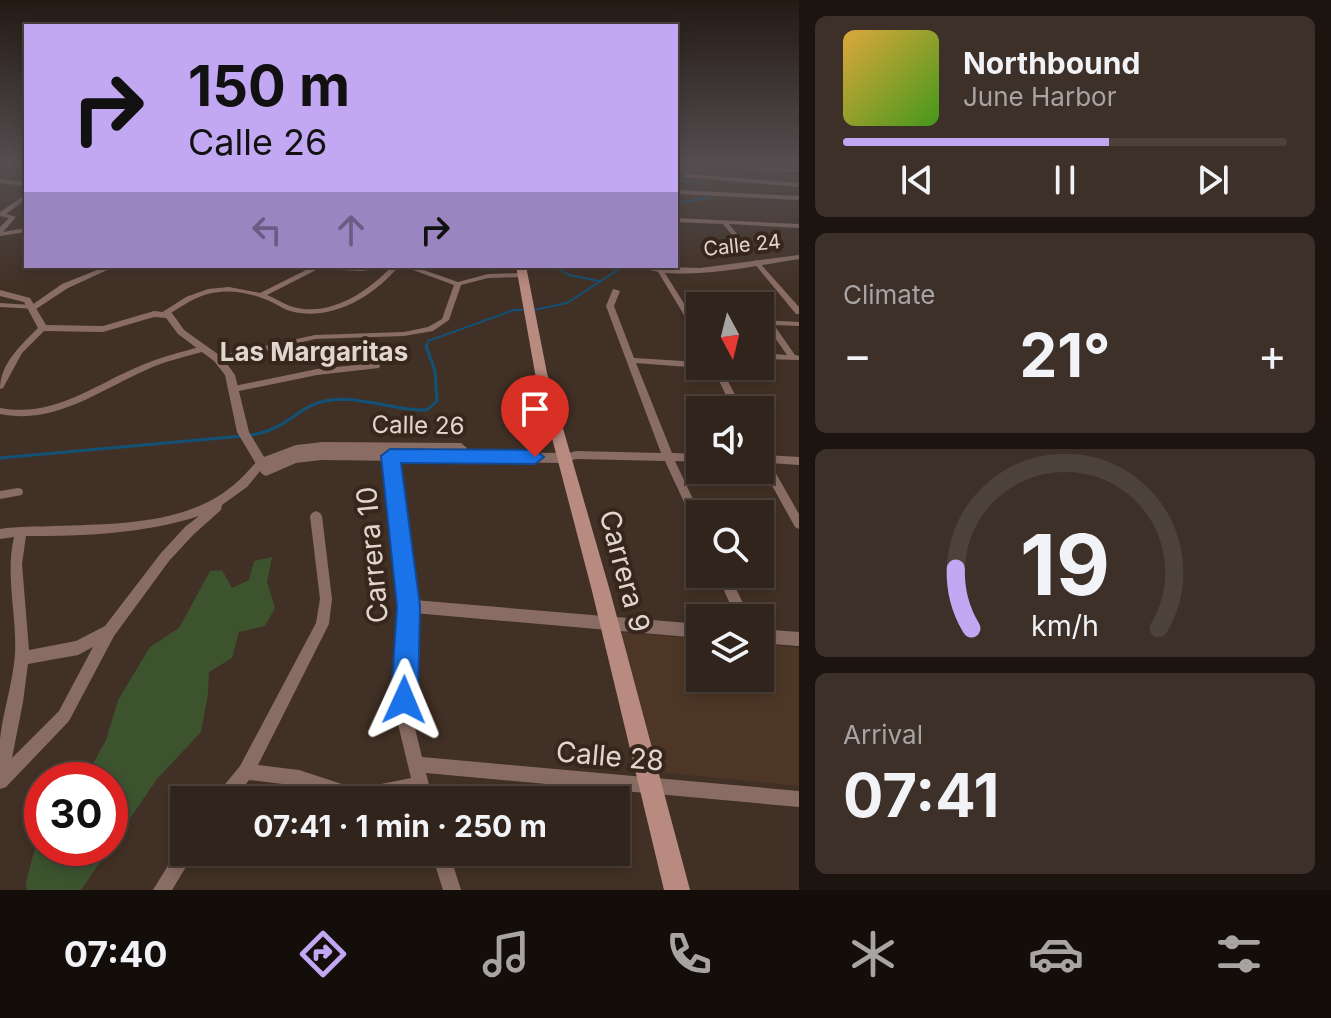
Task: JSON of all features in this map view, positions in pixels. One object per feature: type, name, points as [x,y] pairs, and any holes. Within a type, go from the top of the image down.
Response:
[{"type":"main road","name":"Carrera 9","points":[[521,270],[539,376],[569,454],[648,785],[677,890]]},
{"type":"street","points":[[0,233],[13,217],[1,214]]},
{"type":"street","points":[[678,220],[799,226]]},
{"type":"street","points":[[724,222],[739,240]]},
{"type":"street","points":[[0,233],[24,230]]},
{"type":"street","name":"Calle 24","points":[[652,268],[660,270],[799,257]]},
{"type":"street","points":[[756,262],[799,312]]},
{"type":"street","points":[[43,328],[33,307],[27,300],[4,294],[0,304],[33,307],[65,286],[108,268]]},
{"type":"street","points":[[261,295],[315,268]]},
{"type":"street","points":[[342,268],[364,268]]},
{"type":"street","points":[[0,386],[19,352],[43,328],[103,329],[165,313],[212,290],[261,295],[291,309],[333,307],[365,295],[382,283],[394,268]]},
{"type":"street","points":[[411,268],[458,284],[521,270]]},
{"type":"street","points":[[660,270],[686,306]]},
{"type":"street","points":[[218,359],[315,337],[404,334],[430,329],[445,320],[458,284]]},
{"type":"street","points":[[616,291],[610,306],[668,457],[688,500]]},
{"type":"street","points":[[0,779],[64,716],[110,631],[173,548],[261,469],[246,436],[230,375],[218,359],[181,332],[165,313]]},
{"type":"street","points":[[774,323],[799,324]]},
{"type":"street","points":[[774,333],[796,358]]},
{"type":"street","points":[[0,411],[34,411],[73,402],[155,363],[202,349]]},
{"type":"street","points":[[774,357],[796,358]]},
{"type":"street","points":[[631,360],[686,364]]},
{"type":"street","points":[[234,389],[331,369],[376,366]]},
{"type":"street","name":"Calle 26","points":[[261,469],[304,457],[390,451],[686,458]]},
{"type":"street","name":"Carrera 10","points":[[390,451],[408,606],[405,720],[422,786]]},
{"type":"street","points":[[774,459],[799,461]]},
{"type":"street","points":[[774,481],[799,524]]},
{"type":"street","points":[[0,495],[18,492]]},
{"type":"street","points":[[0,534],[146,524],[172,520],[225,501]]},
{"type":"street","points":[[234,786],[246,772],[322,624],[326,599],[316,516]]},
{"type":"street","points":[[0,779],[22,658],[23,626],[14,572],[15,549],[21,533]]},
{"type":"street","points":[[408,606],[686,630]]},
{"type":"street","points":[[22,658],[78,648],[110,631]]},
{"type":"street","points":[[774,637],[799,639]]},
{"type":"street","name":"Calle 28","points":[[416,764],[799,799]]},
{"type":"street","points":[[246,772],[299,778],[324,786]]},
{"type":"street","points":[[162,890],[177,866]]},
{"type":"street","points":[[444,866],[452,890]]},
{"type":"shaded area","points":[[620,632],[686,638],[686,692],[774,692],[774,645],[799,648],[799,786],[656,772]]},
{"type":"green space","points":[[272,557],[267,582],[275,608],[265,626],[239,632],[232,658],[209,672],[201,732],[157,779],[128,822],[128,762],[94,762],[106,740],[118,700],[150,647],[179,628],[210,571],[222,570],[232,588],[249,580],[254,561]]},
{"type":"green space","points":[[30,866],[98,866],[81,890],[27,890]]},
{"type":"waterway","points":[[480,268],[493,268]]},
{"type":"waterway","points":[[557,268],[569,275],[599,281]]},
{"type":"waterway","points":[[426,347],[428,341],[514,310],[534,310],[567,303],[621,268]]},
{"type":"waterway","points":[[251,435],[274,428],[316,404],[338,399],[427,410],[437,401],[435,371],[426,347]]},
{"type":"waterway","points":[[0,458],[243,436]]},
{"type":"district","name":"Las Margaritas","points":[[314,351]]},
{"type":"route","points":[[404,700],[408,606],[390,456],[535,457]]}]
